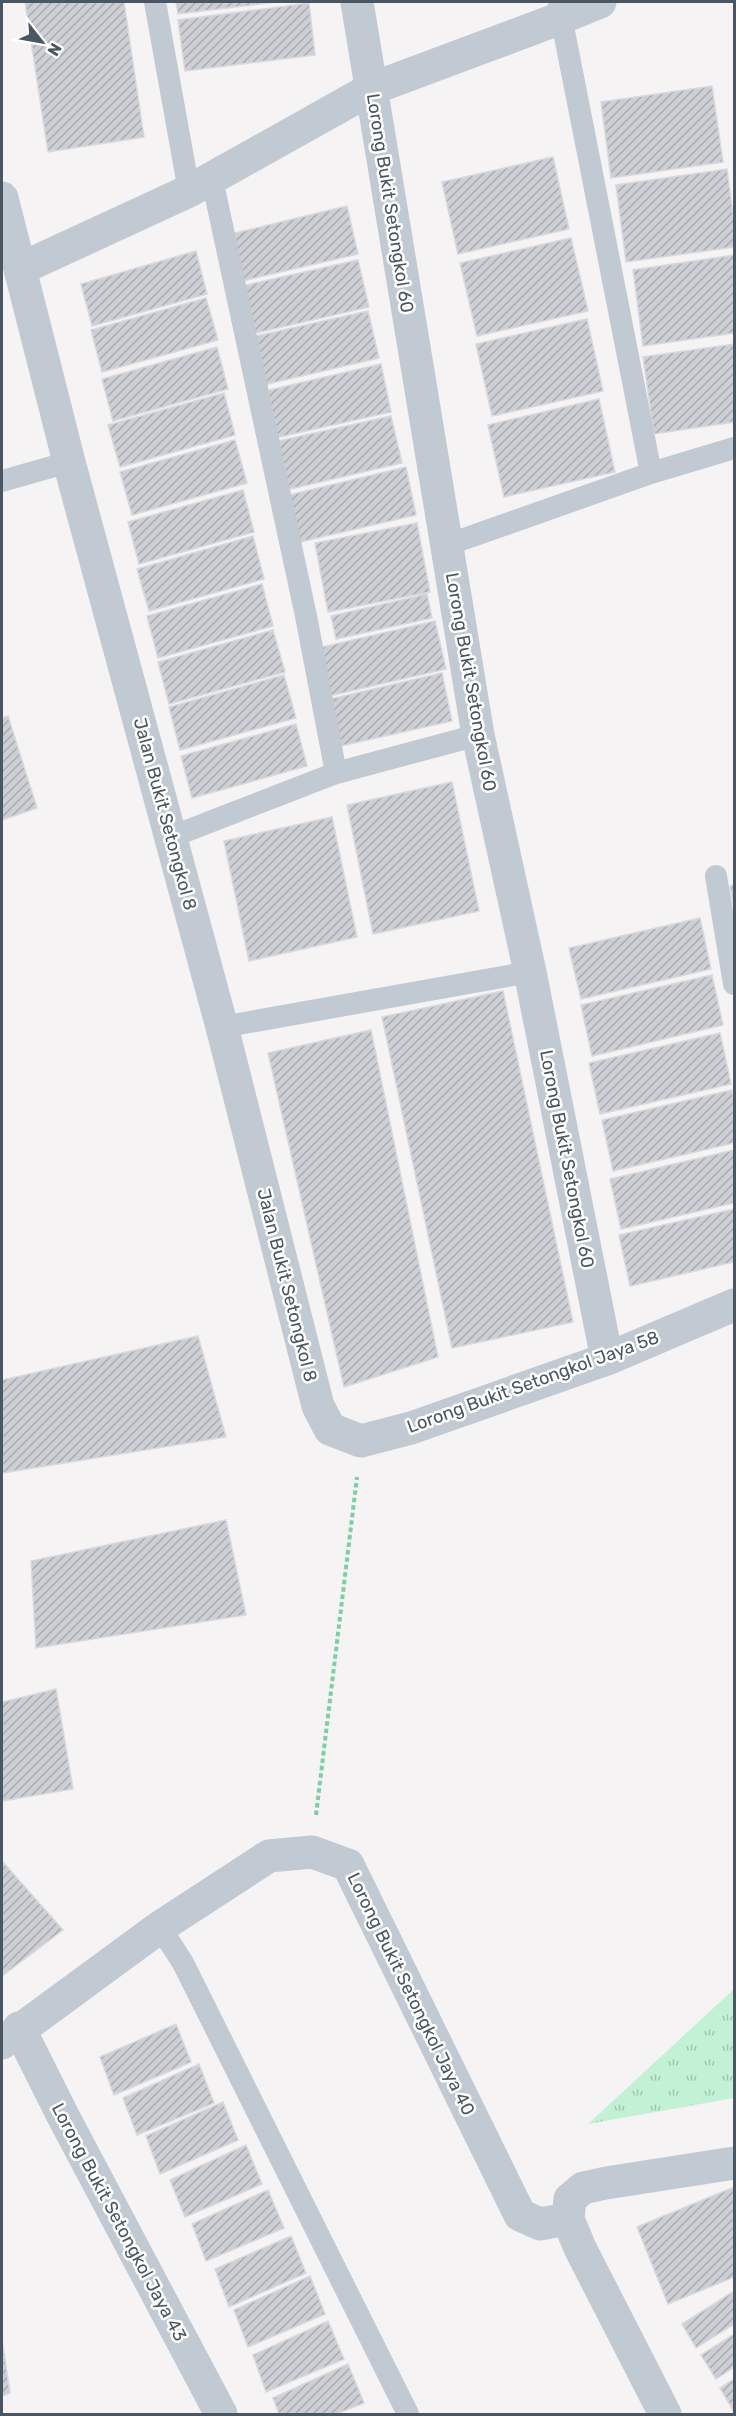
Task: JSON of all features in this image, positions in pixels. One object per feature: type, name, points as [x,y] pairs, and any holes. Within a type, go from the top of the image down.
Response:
[{"type":"street","name":"Lorong Bukit Setongkol 60","points":[[357,2],[478,735],[530,972],[607,1359]]},
{"type":"street","points":[[20,269],[201,185],[371,89],[560,10],[600,2]]},
{"type":"street","name":"Jalan Bukit Setongkol 8","points":[[2,198],[69,462],[222,1027],[318,1406],[330,1429],[361,1441]]},
{"type":"street","name":"Lorong Bukit Setongkol Jaya 58","points":[[361,1441],[411,1428],[607,1359],[735,1305]]},
{"type":"street","name":"Lorong Bukit Setongkol Jaya 40","points":[[10,2036],[160,1927],[269,1856],[312,1852],[348,1865],[520,2215],[540,2224],[568,2219]]},
{"type":"street","name":"Lorong Bukit Setongkol Jaya 43","points":[[10,2036],[68,2126],[221,2415]]},
{"type":"street","points":[[665,2415],[580,2248],[568,2219],[570,2199],[583,2188],[735,2163]]},
{"type":"lane","points":[[155,2],[306,616],[336,773]]},
{"type":"lane","points":[[560,10],[651,473]]},
{"type":"lane","points":[[447,545],[651,473],[735,448]]},
{"type":"lane","points":[[2,481],[69,462]]},
{"type":"lane","points":[[171,837],[336,773],[478,735]]},
{"type":"lane","points":[[716,876],[735,984]]},
{"type":"lane","points":[[222,1027],[530,972]]},
{"type":"lane","points":[[160,1927],[183,1963],[408,2415]]},
{"type":"path","points":[[312,1852],[361,1441]]},
{"type":"green space","points":[[734,1989],[734,2098],[588,2124]]},
{"type":"building","points":[[25,2],[124,2],[144,137],[48,152]]},
{"type":"building","points":[[176,2],[276,2],[178,14]]},
{"type":"building","points":[[309,3],[315,55],[185,71],[178,20]]},
{"type":"building","points":[[712,86],[723,162],[611,178],[601,102]]},
{"type":"building","points":[[553,157],[569,229],[458,254],[442,182]]},
{"type":"building","points":[[727,169],[734,222],[734,247],[626,262],[616,185]]},
{"type":"building","points":[[347,206],[358,254],[242,281],[231,234]]},
{"type":"building","points":[[571,238],[588,311],[477,336],[460,263]]},
{"type":"building","points":[[196,251],[207,294],[92,326],[81,284]]},
{"type":"building","points":[[734,255],[734,333],[643,346],[633,270]]},
{"type":"building","points":[[358,260],[369,307],[252,334],[242,286]]},
{"type":"building","points":[[206,298],[218,340],[102,372],[91,330]]},
{"type":"building","points":[[368,311],[379,358],[263,385],[252,337]]},
{"type":"building","points":[[587,319],[603,391],[492,416],[476,344]]},
{"type":"building","points":[[734,344],[734,422],[654,434],[643,357]]},
{"type":"building","points":[[217,347],[228,389],[113,421],[102,379]]},
{"type":"building","points":[[381,364],[391,412],[275,438],[265,391]]},
{"type":"building","points":[[224,393],[235,435],[120,467],[108,425]]},
{"type":"building","points":[[599,399],[615,472],[504,497],[488,425]]},
{"type":"building","points":[[391,416],[402,463],[286,490],[274,442]]},
{"type":"building","points":[[235,440],[247,483],[132,515],[120,472]]},
{"type":"building","points":[[406,467],[416,515],[300,542],[289,495]]},
{"type":"building","points":[[243,490],[254,532],[139,564],[128,522]]},
{"type":"building","points":[[417,523],[430,592],[328,612],[315,543]]},
{"type":"building","points":[[253,536],[264,579],[149,611],[137,569]]},
{"type":"building","points":[[262,584],[273,626],[158,658],[147,616]]},
{"type":"building","points":[[427,594],[432,618],[336,639],[331,616]]},
{"type":"building","points":[[435,621],[446,669],[329,696],[318,648]]},
{"type":"building","points":[[273,630],[285,672],[169,704],[158,662]]},
{"type":"building","points":[[442,673],[452,721],[336,747],[326,700]]},
{"type":"building","points":[[284,675],[296,718],[180,750],[169,707]]},
{"type":"building","points":[[8,716],[37,808],[2,820],[2,718]]},
{"type":"building","points":[[296,724],[307,766],[192,798],[181,756]]},
{"type":"building","points":[[452,782],[479,911],[373,934],[347,805]]},
{"type":"building","points":[[332,817],[357,937],[249,961],[224,841]]},
{"type":"building","points":[[734,885],[734,909],[730,886]]},
{"type":"building","points":[[700,918],[711,969],[581,999],[569,948]]},
{"type":"building","points":[[712,975],[723,1025],[592,1056],[581,1005]]},
{"type":"building","points":[[503,991],[573,1322],[452,1348],[382,1017]]},
{"type":"building","points":[[371,1030],[438,1357],[344,1387],[268,1053]]},
{"type":"building","points":[[720,1033],[731,1084],[600,1114],[589,1063]]},
{"type":"building","points":[[732,1090],[734,1143],[613,1171],[602,1120]]},
{"type":"building","points":[[734,1150],[734,1203],[621,1229],[610,1179]]},
{"type":"building","points":[[734,1209],[734,1262],[630,1286],[619,1235]]},
{"type":"building","points":[[198,1336],[226,1437],[2,1473],[2,1380]]},
{"type":"building","points":[[226,1520],[246,1615],[36,1648],[31,1561]]},
{"type":"building","points":[[56,1689],[73,1789],[2,1801],[2,1702]]},
{"type":"building","points":[[2,1861],[63,1930],[2,1976]]},
{"type":"building","points":[[176,2024],[191,2062],[114,2095],[100,2057]]},
{"type":"building","points":[[199,2064],[214,2103],[137,2135],[123,2098]]},
{"type":"building","points":[[223,2102],[238,2140],[160,2174],[146,2136]]},
{"type":"building","points":[[246,2145],[262,2184],[185,2217],[170,2180]]},
{"type":"building","points":[[734,2187],[734,2277],[668,2304],[637,2227]]},
{"type":"building","points":[[268,2190],[284,2228],[206,2261],[192,2224]]},
{"type":"building","points":[[291,2236],[306,2273],[229,2307],[215,2269]]},
{"type":"building","points":[[310,2276],[325,2314],[248,2347],[234,2310]]},
{"type":"building","points":[[734,2291],[734,2324],[696,2348],[682,2324]]},
{"type":"building","points":[[328,2321],[344,2359],[266,2392],[253,2355]]},
{"type":"building","points":[[734,2334],[734,2367],[716,2379],[701,2355]]},
{"type":"building","points":[[2,2339],[10,2393],[2,2396]]},
{"type":"building","points":[[348,2364],[364,2403],[336,2414],[279,2414],[273,2398]]},
{"type":"building","points":[[734,2379],[734,2412],[720,2388]]}]
